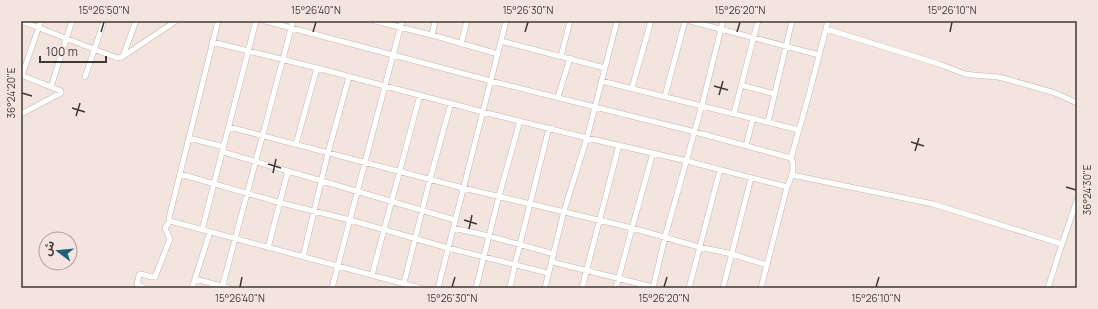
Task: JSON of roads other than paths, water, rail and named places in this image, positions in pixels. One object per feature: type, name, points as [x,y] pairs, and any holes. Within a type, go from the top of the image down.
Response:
[{"type":"street","points":[[21,21],[117,58],[122,57],[176,21]]},
{"type":"street","points":[[21,114],[61,94],[61,91],[21,76],[41,21]]},
{"type":"street","points":[[51,87],[72,21]]},
{"type":"street","points":[[85,77],[104,21]]},
{"type":"street","points":[[122,57],[136,21]]},
{"type":"street","points":[[164,28],[167,21]]},
{"type":"street","points":[[144,288],[137,284],[139,275],[141,274],[152,277],[156,275],[170,239],[165,228],[170,221],[169,218],[218,21]]},
{"type":"street","points":[[202,230],[256,21]]},
{"type":"street","points":[[265,21],[790,158]]},
{"type":"street","points":[[222,287],[293,21]]},
{"type":"street","points":[[375,21],[401,24],[461,44],[498,54]]},
{"type":"street","points":[[432,35],[435,21]]},
{"type":"street","points":[[461,44],[468,21]]},
{"type":"street","points":[[438,288],[506,21]]},
{"type":"street","points":[[561,56],[570,21]]},
{"type":"street","points":[[545,288],[564,211],[587,138],[617,21]]},
{"type":"street","points":[[632,88],[651,21]]},
{"type":"street","points":[[665,96],[685,21]]},
{"type":"street","points":[[690,21],[819,55]]},
{"type":"street","points":[[552,262],[653,288],[665,237],[695,132],[723,21]]},
{"type":"street","points":[[734,113],[758,21]]},
{"type":"street","points":[[768,122],[792,21]]},
{"type":"street","points":[[761,288],[787,187],[792,175],[792,162],[790,158],[808,98],[828,21]]},
{"type":"street","points":[[332,288],[401,24]]},
{"type":"street","points":[[826,29],[939,64],[965,74],[973,76],[998,77],[1021,82],[1055,93],[1077,103]]},
{"type":"street","points":[[501,41],[605,68]]},
{"type":"street","points":[[212,42],[318,68],[483,112],[687,161],[787,187]]},
{"type":"street","points":[[558,98],[570,58]]},
{"type":"street","points":[[296,144],[318,68]]},
{"type":"street","points":[[303,257],[328,153],[349,77]]},
{"type":"street","points":[[601,81],[799,130]]},
{"type":"street","points":[[741,85],[775,94]]},
{"type":"street","points":[[372,275],[420,95]]},
{"type":"street","points":[[401,285],[451,103]]},
{"type":"street","points":[[746,146],[753,118]]},
{"type":"street","points":[[476,288],[520,121]]},
{"type":"street","points":[[229,126],[464,188],[632,228],[699,247],[732,254],[767,265]]},
{"type":"street","points":[[510,288],[514,264],[549,128]]},
{"type":"street","points":[[189,138],[288,171],[358,190],[455,220]]},
{"type":"street","points":[[582,288],[619,145]]},
{"type":"street","points":[[616,288],[654,153]]},
{"type":"street","points":[[689,288],[720,170]]},
{"type":"street","points":[[268,248],[281,203],[288,171]]},
{"type":"street","points":[[180,174],[247,194],[384,229],[448,248],[548,273]]},
{"type":"street","points":[[792,175],[933,204],[1062,244]]},
{"type":"street","points":[[723,288],[751,178]]},
{"type":"street","points":[[1048,288],[1077,200]]},
{"type":"street","points":[[170,221],[372,275],[401,285],[420,288]]},
{"type":"street","points":[[453,228],[489,236],[554,254]]},
{"type":"street","points":[[192,288],[210,232]]},
{"type":"street","points":[[195,279],[230,288]]}]
